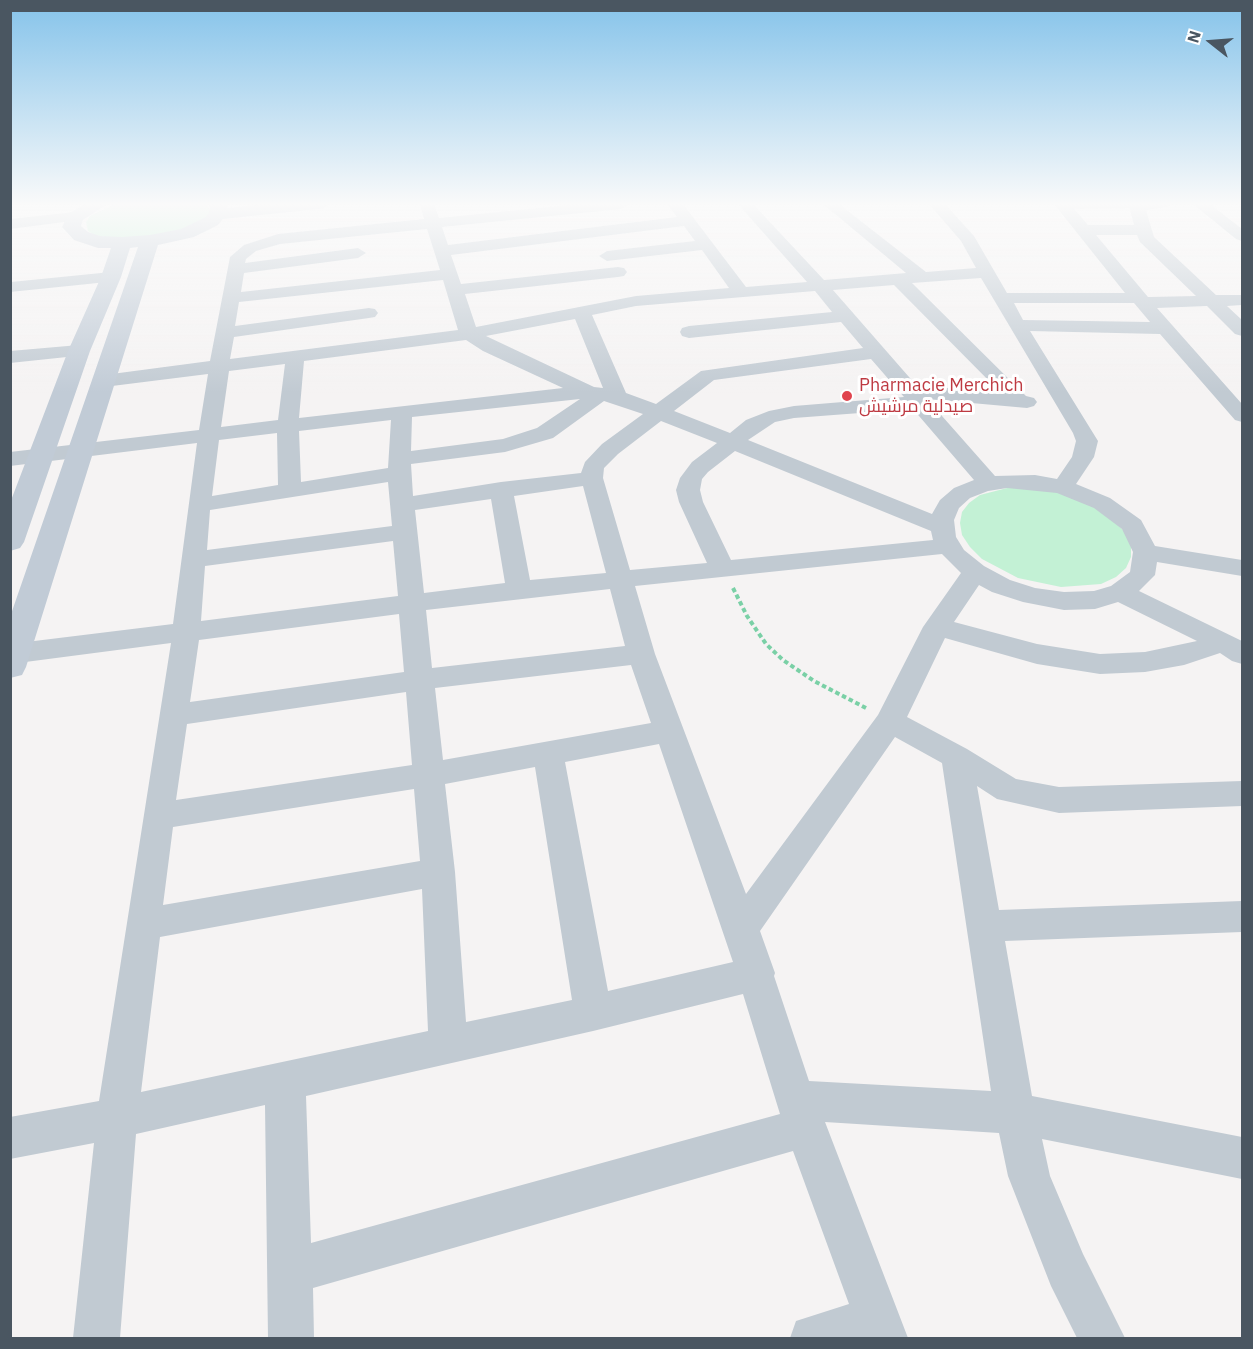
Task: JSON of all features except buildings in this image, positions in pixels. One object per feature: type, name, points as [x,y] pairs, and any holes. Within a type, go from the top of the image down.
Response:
[{"type":"street","points":[[10,542],[43,456],[79,351],[114,267]]},
{"type":"street","points":[[142,267],[12,659],[186,632],[519,590],[723,569],[946,536]]},
{"type":"street","points":[[96,1338],[117,1118],[158,816],[186,632],[199,505],[236,269],[245,267]]},
{"type":"street","points":[[362,267],[377,348]]},
{"type":"street","points":[[447,267],[469,334],[490,347],[602,394],[658,412],[731,442],[946,536]]},
{"type":"street","points":[[520,267],[527,283]]},
{"type":"street","points":[[613,267],[636,301]]},
{"type":"street","points":[[723,267],[740,291]]},
{"type":"street","points":[[802,267],[989,484]]},
{"type":"street","points":[[909,267],[920,276]]},
{"type":"street","points":[[984,267],[1087,441],[1083,457],[1063,487]]},
{"type":"street","points":[[1114,267],[1164,328],[1234,398],[1242,416]]},
{"type":"street","points":[[1175,267],[1242,330]]},
{"type":"street","points":[[231,298],[365,281],[527,283],[618,272]]},
{"type":"street","points":[[104,381],[377,348],[469,334],[636,301],[987,272]]},
{"type":"street","points":[[11,285],[111,277]]},
{"type":"street","points":[[898,279],[1020,401]]},
{"type":"street","points":[[670,297],[708,375]]},
{"type":"street","points":[[1002,298],[1141,301],[1242,300]]},
{"type":"street","points":[[581,312],[602,394]]},
{"type":"street","points":[[225,333],[369,313]]},
{"type":"street","points":[[689,332],[846,316]]},
{"type":"street","points":[[1017,326],[1164,328]]},
{"type":"street","points":[[10,357],[79,351]]},
{"type":"street","points":[[813,1338],[881,1329],[801,1113],[757,974],[641,654],[592,478],[594,467],[600,458],[708,375],[877,352]]},
{"type":"street","points":[[290,490],[288,424],[296,358]]},
{"type":"street","points":[[10,459],[526,397],[602,394]]},
{"type":"street","points":[[199,505],[290,490],[505,445],[545,433],[602,394]]},
{"type":"street","points":[[723,569],[691,502],[688,489],[691,478],[700,467],[731,442],[769,417],[914,396],[1065,404]]},
{"type":"street","points":[[402,412],[399,466],[438,872],[448,1044]]},
{"type":"street","points":[[194,560],[403,519],[501,489],[592,478]]},
{"type":"street","points":[[1007,481],[1035,482],[1063,487],[1102,503],[1132,525],[1146,552],[1142,575],[1120,592],[1095,600],[1064,601],[1032,596],[1001,586],[975,572],[955,555],[946,536],[942,520],[948,505],[962,493],[1007,481]]},
{"type":"street","points":[[501,489],[519,590]]},
{"type":"street","points":[[1146,552],[1242,568]]},
{"type":"street","points":[[741,929],[890,721],[937,627],[975,572]]},
{"type":"street","points":[[1120,592],[1233,648]]},
{"type":"street","points":[[937,627],[1036,654],[1100,664],[1145,662],[1233,648]]},
{"type":"street","points":[[173,715],[420,680],[641,654]]},
{"type":"street","points":[[890,721],[956,757],[1008,790],[1059,800],[1242,793]]},
{"type":"street","points":[[158,816],[428,775],[669,731]]},
{"type":"street","points":[[548,754],[593,1013]]},
{"type":"street","points":[[956,757],[1015,1113],[1029,1176],[1067,1270],[1102,1338]]},
{"type":"street","points":[[145,924],[438,872]]},
{"type":"street","points":[[983,926],[1242,916]]},
{"type":"street","points":[[10,1138],[117,1118],[593,1013],[757,974]]},
{"type":"street","points":[[285,1080],[291,1338]]},
{"type":"street","points":[[290,1272],[801,1113],[1015,1113],[1242,1158]]},
{"type":"path","points":[[723,569],[747,616],[766,644],[783,660],[814,681],[890,721]]},
{"type":"green space","points":[[1011,487],[1049,489],[1104,511],[1126,533],[1131,545],[1131,557],[1126,568],[1116,577],[1101,584],[1061,587],[1018,578],[982,559],[962,535],[960,523],[962,512],[980,495]]},
{"type":"place","name":"Pharmacie Merchich صيدلية مرشيش","points":[[847,396]]}]
